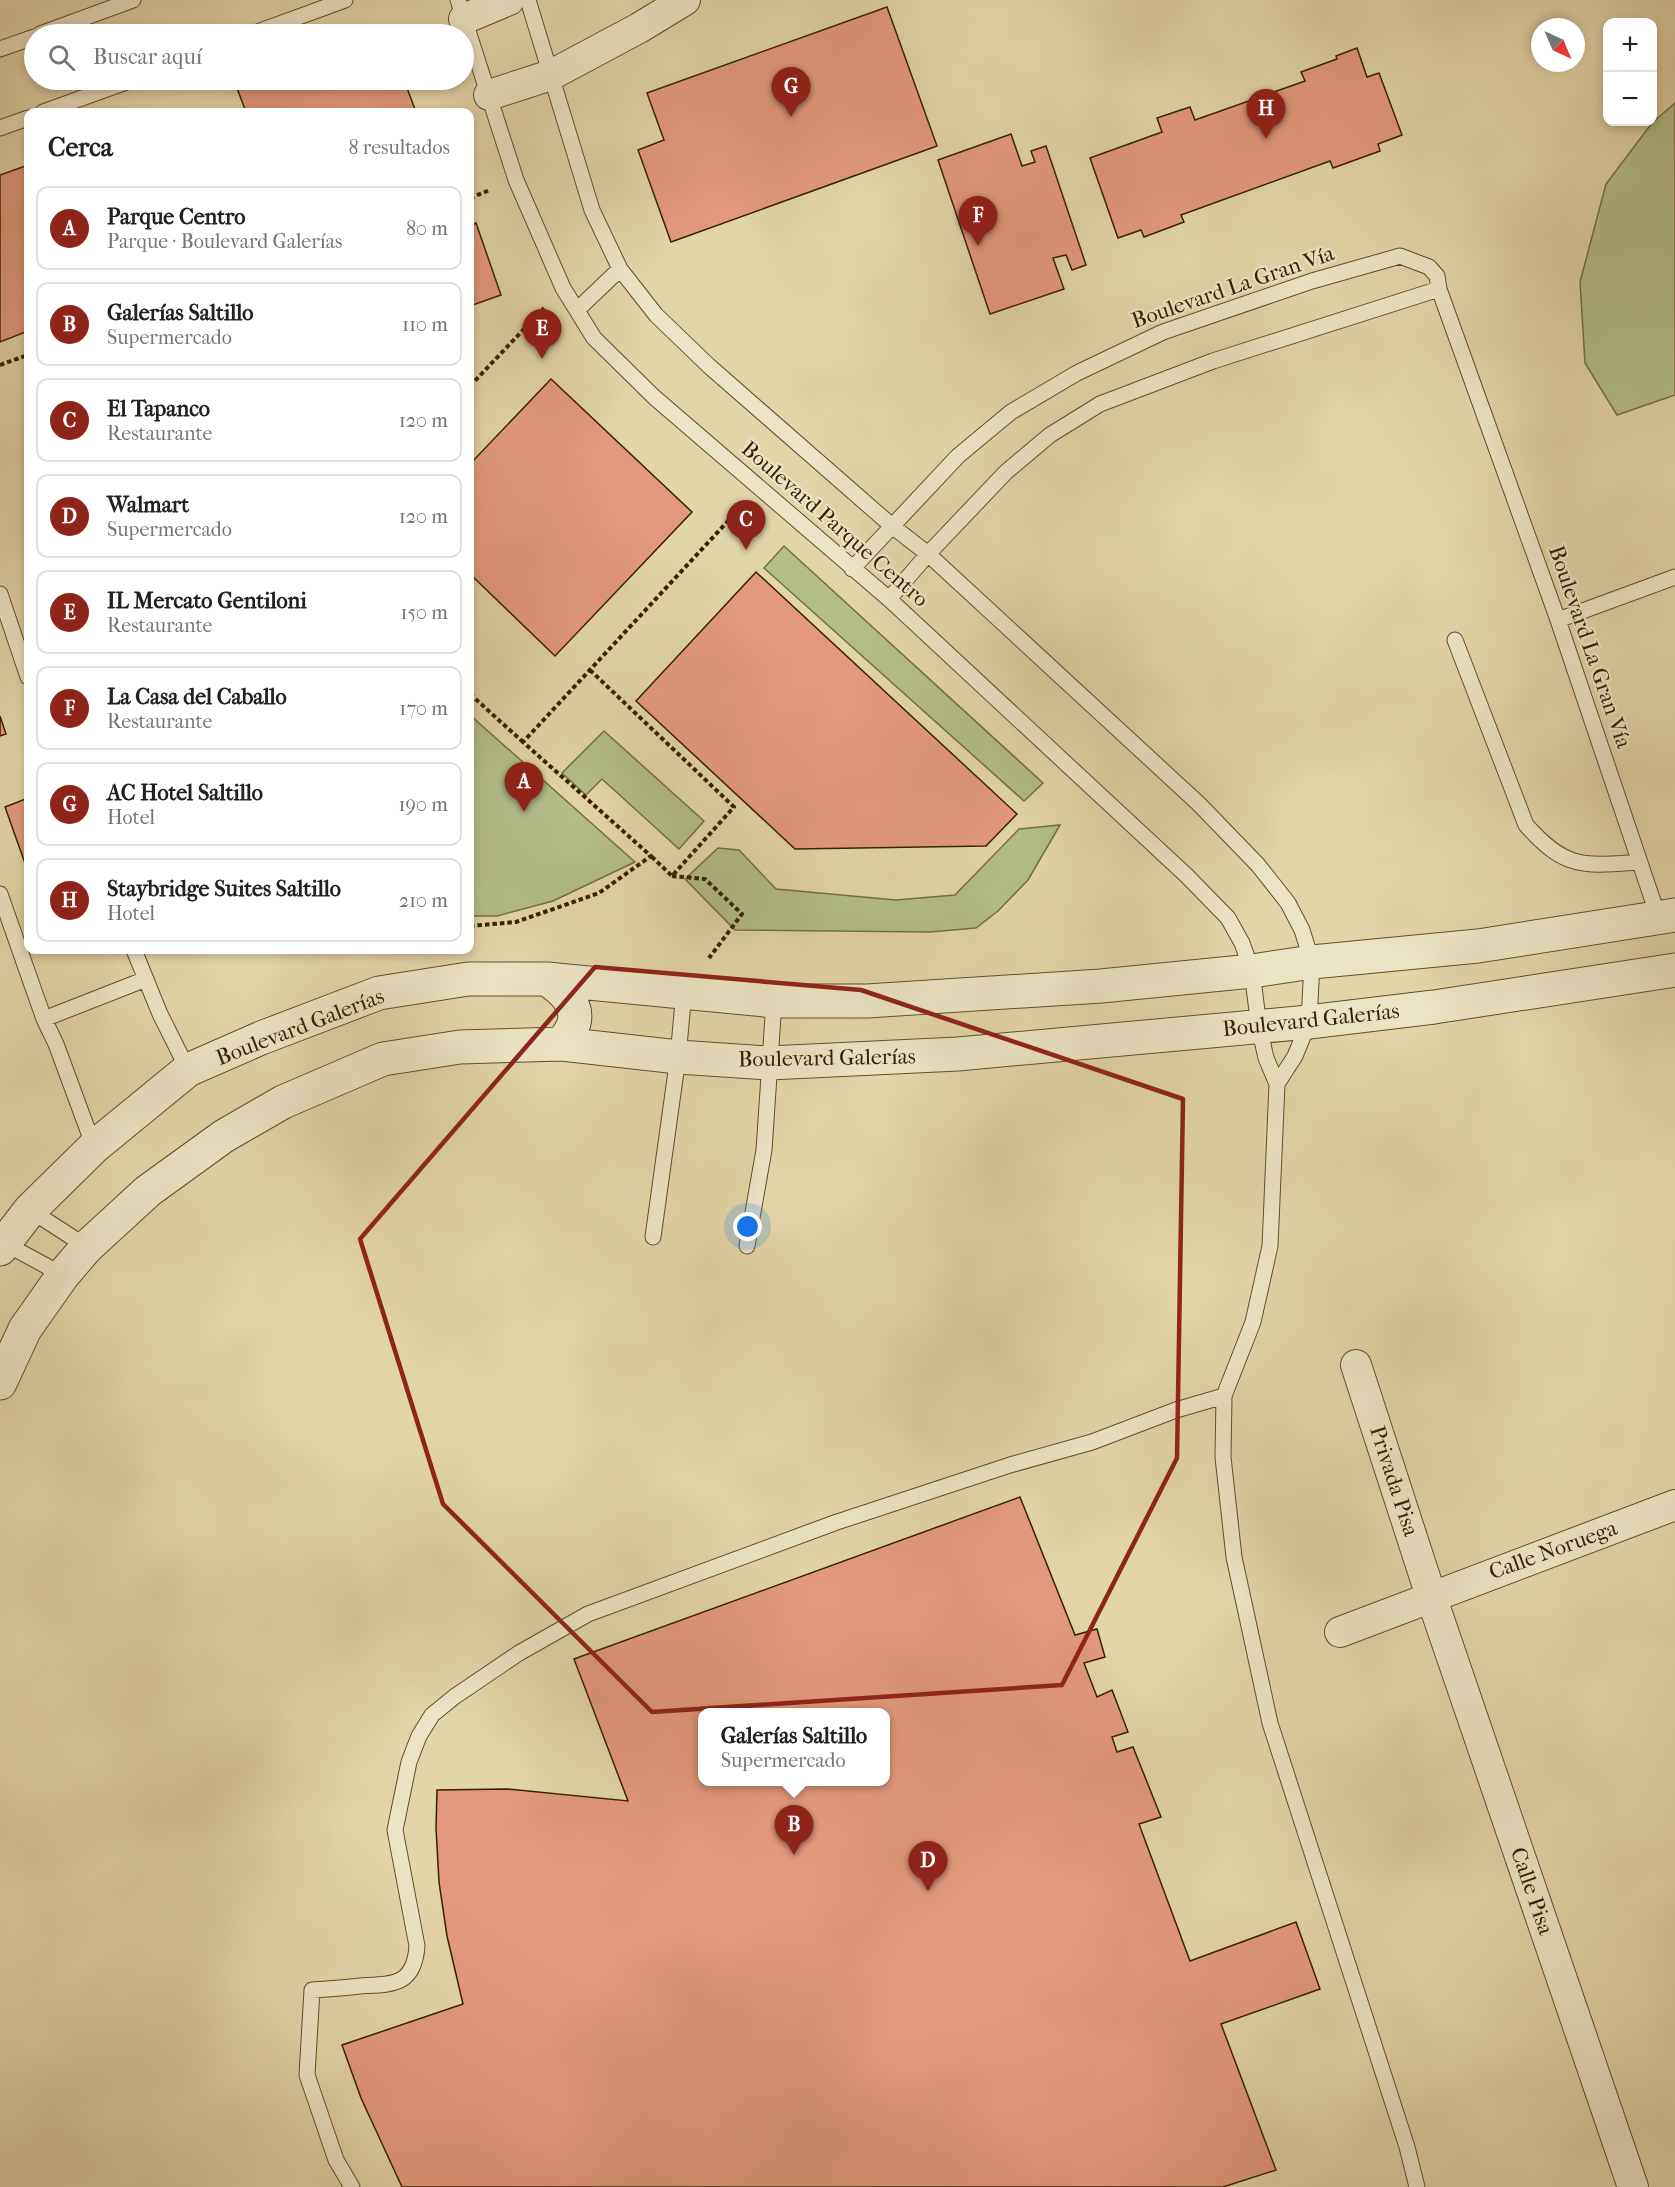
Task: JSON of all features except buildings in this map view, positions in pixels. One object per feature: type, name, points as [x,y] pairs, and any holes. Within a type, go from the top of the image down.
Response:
[{"type":"street","points":[[461,9],[509,0]]},
{"type":"street","points":[[489,95],[551,75],[639,28],[685,0]]},
{"type":"street","name":"Boulevard Galerías","points":[[2,1246],[30,1209],[94,1147],[189,1070],[261,1038],[379,993],[468,979],[547,979],[774,1001],[867,1001],[1101,986],[1252,971],[1312,962],[1478,946],[1667,917]]},
{"type":"street","name":"Boulevard Galerías","points":[[0,1383],[25,1329],[63,1275],[87,1247],[148,1191],[224,1136],[283,1102],[383,1059],[460,1047],[562,1044],[678,1057],[769,1063],[958,1054],[1309,1022],[1434,1007],[1675,970]]},
{"type":"street","points":[[547,979],[565,992],[573,1006],[574,1022],[562,1044]]},
{"type":"street","name":"Privada Pisa","points":[[1356,1365],[1431,1596]]},
{"type":"street","name":"Calle Noruega","points":[[1340,1632],[1675,1505]]},
{"type":"street","name":"Calle Pisa","points":[[1431,1596],[1633,2187]]},
{"type":"lane","points":[[67,24],[133,0]]},
{"type":"lane","points":[[279,24],[345,0]]},
{"type":"lane","name":"Boulevard Parque Centro","points":[[528,0],[592,210],[620,269],[656,315],[709,366],[892,526],[928,554],[1199,804],[1258,865],[1288,903],[1302,930],[1312,962],[1309,1022],[1295,1056],[1278,1084]]},
{"type":"lane","name":"Boulevard Parque Centro","points":[[461,9],[466,24]]},
{"type":"lane","points":[[0,49],[24,40]]},
{"type":"lane","name":"Boulevard Parque Centro","points":[[474,49],[516,180],[563,288],[594,338],[654,397],[889,599],[1187,876],[1228,918],[1242,943],[1252,971],[1259,1027],[1266,1058],[1278,1084]]},
{"type":"lane","points":[[54,108],[104,90]]},
{"type":"lane","points":[[0,129],[24,120]]},
{"type":"lane","name":"Boulevard La Gran Vía","points":[[852,569],[958,456],[1011,412],[1077,373],[1163,332],[1312,281],[1401,256],[1429,267],[1437,276],[1439,290],[1558,620],[1640,862],[1667,917]]},
{"type":"lane","points":[[578,310],[620,269]]},
{"type":"lane","points":[[889,599],[928,554],[1006,472],[1050,435],[1100,404],[1213,361],[1439,290]]},
{"type":"lane","points":[[1558,620],[1675,577]]},
{"type":"lane","points":[[0,594],[24,665]]},
{"type":"lane","points":[[1455,640],[1526,825],[1543,844],[1561,856],[1575,861],[1593,865],[1640,862]]},
{"type":"lane","points":[[0,894],[44,1019],[56,1044],[94,1147]]},
{"type":"lane","points":[[136,954],[160,1014],[189,1070]]},
{"type":"lane","points":[[44,1019],[146,979]]},
{"type":"lane","points":[[653,1237],[678,1057],[684,991]]},
{"type":"lane","points":[[747,1245],[764,1150],[774,1001]]},
{"type":"lane","points":[[1278,1084],[1270,1246],[1253,1322],[1224,1396],[1223,1457],[1234,1557],[1270,1723],[1407,2147],[1417,2187]]},
{"type":"lane","points":[[30,1209],[87,1247]]},
{"type":"lane","points":[[2,1246],[63,1275]]},
{"type":"lane","points":[[352,2187],[336,2160],[307,2075],[312,1990],[394,1984],[408,1974],[416,1962],[417,1946],[395,1830],[409,1762],[419,1736],[432,1715],[454,1697],[519,1653],[588,1614],[837,1522],[1010,1465],[1092,1442],[1176,1410],[1224,1396]]},
{"type":"path","points":[[474,382],[563,288]]},
{"type":"path","points":[[0,365],[24,356]]},
{"type":"path","points":[[523,742],[759,488]]},
{"type":"path","points":[[590,670],[734,807],[672,876]]},
{"type":"path","points":[[474,698],[672,876],[705,879],[742,914]]},
{"type":"path","points":[[474,926],[516,922],[599,893],[651,856]]},
{"type":"highlighted area","points":[[595,967],[861,990],[1183,1099],[1177,1458],[1062,1685],[652,1712],[443,1504],[360,1239]]},
{"type":"green space","points":[[1675,103],[1675,395],[1617,415],[1585,363],[1580,282],[1606,184],[1650,126],[1657,126],[1657,119]]},
{"type":"green space","points":[[784,546],[1043,783],[1024,801],[764,568]]},
{"type":"green space","points":[[474,719],[635,862],[553,901],[497,916],[474,916]]},
{"type":"green space","points":[[604,731],[704,821],[679,849],[602,779],[586,795],[562,773]]},
{"type":"green space","points":[[1060,825],[1028,880],[998,911],[976,928],[930,932],[735,930],[685,879],[718,848],[739,850],[776,889],[896,900],[955,895],[1019,829]]},
{"type":"place","name":"AC Hotel Saltillo","points":[[791,117]]},
{"type":"place","name":"Staybridge Suites Saltillo","points":[[1266,139]]},
{"type":"place","name":"La Casa del Caballo","points":[[978,246]]},
{"type":"place","name":"IL Mercato Gentiloni","points":[[542,359]]},
{"type":"place","name":"El Tapanco","points":[[746,550]]},
{"type":"place","name":"Parque Centro","points":[[524,812]]},
{"type":"place","name":"Galerías Saltillo","points":[[794,1855]]},
{"type":"place","name":"Walmart","points":[[928,1891]]}]
